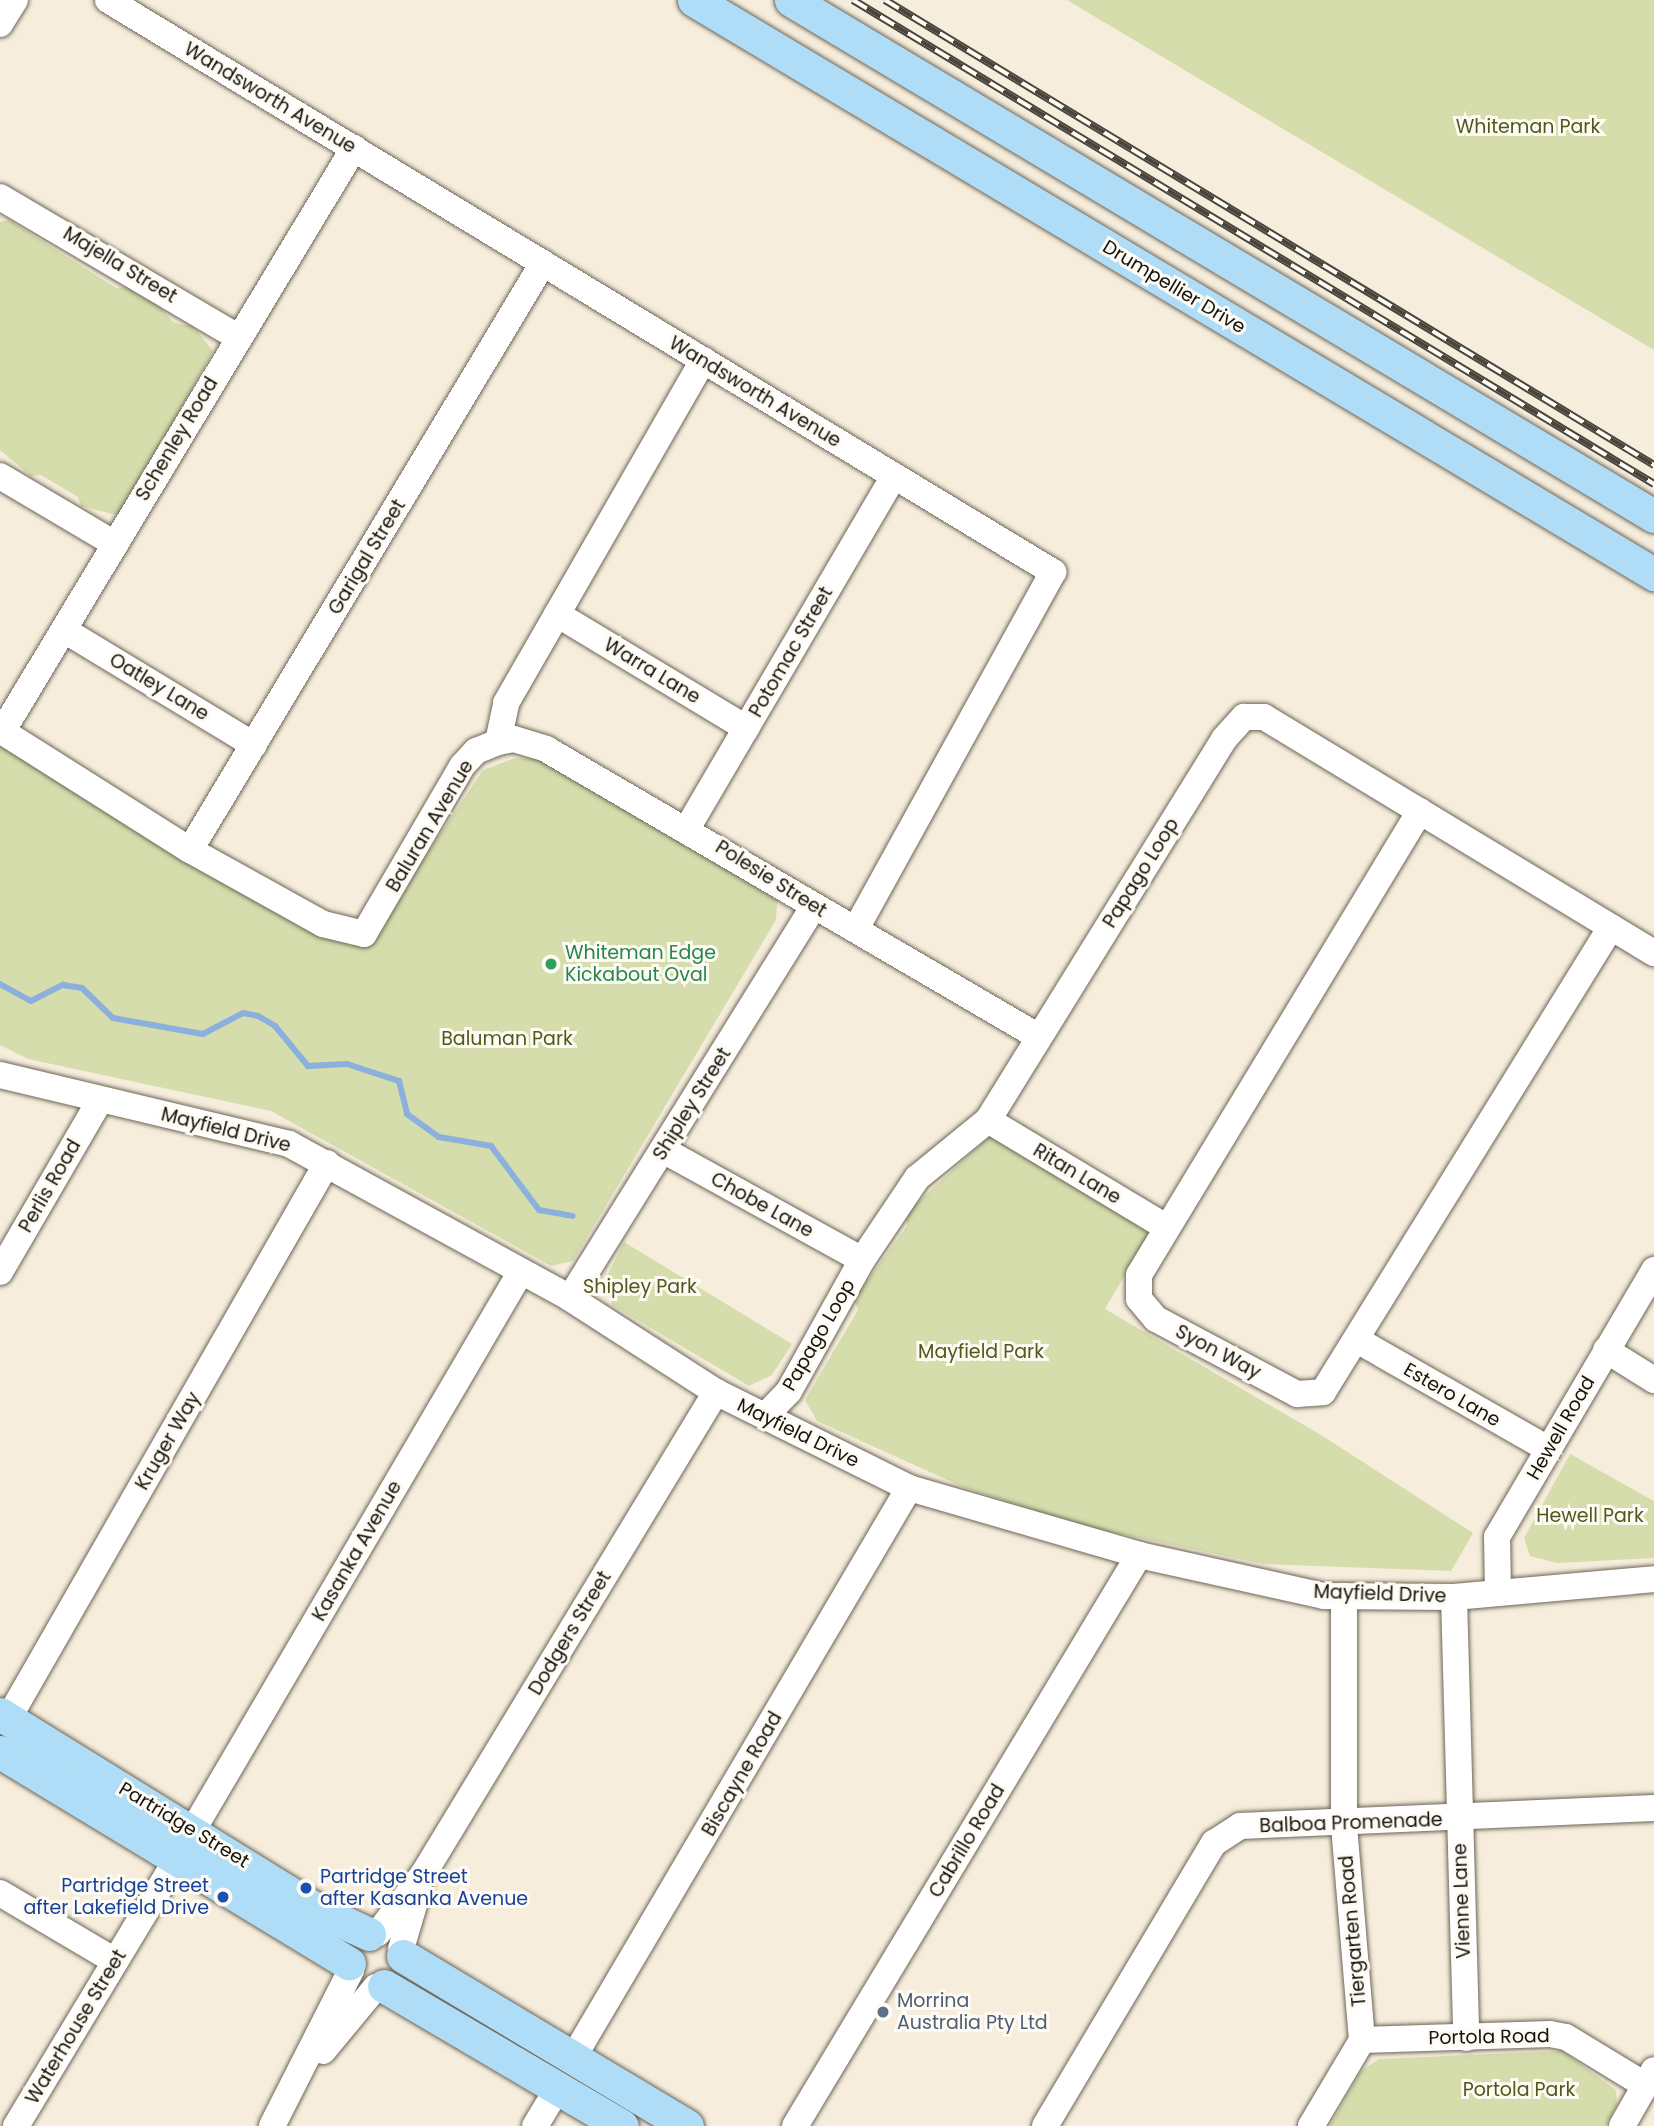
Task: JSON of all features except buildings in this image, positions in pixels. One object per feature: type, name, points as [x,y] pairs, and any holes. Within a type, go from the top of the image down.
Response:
[{"type":"main road","name":"Drumpellier Drive","points":[[694,0],[1654,574]]},
{"type":"main road","points":[[791,0],[1654,516]]},
{"type":"main road","name":"Partridge Street","points":[[4,1716],[186,1843],[365,1976],[622,2126]]},
{"type":"main road","name":"Partridge Street","points":[[0,1752],[387,1943],[687,2126]]},
{"type":"main road","points":[[387,1943],[400,1971],[365,1976],[352,1948],[387,1943]]},
{"type":"street","points":[[0,24],[15,0]]},
{"type":"street","name":"Wandsworth Avenue","points":[[108,0],[1053,572],[856,929]]},
{"type":"street","name":"Schenley Road","points":[[1,731],[354,148]]},
{"type":"street","name":"Majella Street","points":[[0,197],[238,337]]},
{"type":"street","name":"Garigal Street","points":[[190,850],[543,263]]},
{"type":"street","points":[[498,742],[506,703],[703,360]]},
{"type":"street","points":[[0,476],[115,544]]},
{"type":"street","name":"Potomac Street","points":[[688,827],[894,476]]},
{"type":"street","name":"Warra Lane","points":[[557,614],[746,728]]},
{"type":"street","name":"Oatley Lane","points":[[64,630],[254,745]]},
{"type":"street","name":"Papago Loop","points":[[766,1415],[789,1391],[862,1260],[917,1178],[988,1120],[1224,739],[1244,717],[1264,717],[1654,953]]},
{"type":"street","name":"Baluran Avenue","points":[[1,731],[190,850],[323,924],[364,934],[463,766],[476,751],[498,742]]},
{"type":"street","name":"Polesie Street","points":[[498,742],[514,739],[546,749],[688,827],[813,908],[856,929],[1039,1037]]},
{"type":"street","name":"Syon Way","points":[[1420,811],[1139,1275],[1139,1299],[1156,1319],[1297,1394],[1323,1392],[1611,927]]},
{"type":"street","name":"Shipley Street","points":[[570,1298],[813,908]]},
{"type":"street","name":"Mayfield Drive","points":[[0,1074],[100,1100],[247,1132],[327,1163],[520,1273],[570,1298],[716,1392],[909,1488],[1139,1555],[1344,1596],[1454,1597],[1654,1579]]},
{"type":"street","name":"Perlis Road","points":[[0,1272],[100,1100]]},
{"type":"street","name":"Ritan Lane","points":[[988,1120],[1166,1227]]},
{"type":"street","name":"Chobe Lane","points":[[663,1150],[862,1260]]},
{"type":"street","name":"Kruger Way","points":[[4,1716],[327,1163]]},
{"type":"street","name":"Hewell Road","points":[[1498,1593],[1497,1537],[1654,1270]]},
{"type":"street","name":"Kasanka Avenue","points":[[186,1843],[520,1273]]},
{"type":"street","name":"Estero Lane","points":[[1357,1340],[1548,1449]]},
{"type":"street","points":[[1606,1350],[1654,1380]]},
{"type":"street","name":"Dodgers Street","points":[[387,1943],[424,1873],[716,1392]]},
{"type":"street","name":"Biscayne Road","points":[[573,2058],[909,1488]]},
{"type":"street","name":"Cabrillo Road","points":[[795,2126],[1139,1555]]},
{"type":"street","name":"Tiergarten Road","points":[[1344,1596],[1344,1825],[1362,2040]]},
{"type":"street","name":"Vienne Lane","points":[[1454,1597],[1466,2038]]},
{"type":"street","name":"Balboa Promenade","points":[[1045,2126],[1214,1843],[1240,1826],[1344,1825],[1654,1808]]},
{"type":"street","name":"Waterhouse Street","points":[[16,2126],[186,1843]]},
{"type":"street","points":[[0,1893],[115,1961]]},
{"type":"street","points":[[272,2126],[365,1976]]},
{"type":"street","name":"Portola Road","points":[[1362,2040],[1566,2037],[1650,2078]]},
{"type":"street","points":[[1311,2126],[1362,2040]]},
{"type":"street","points":[[1622,2126],[1650,2078]]},
{"type":"street","points":[[535,2126],[558,2088]]},
{"type":"green space","name":"Whiteman Park","points":[[1067,0],[1654,0],[1654,350]]},
{"type":"green space","points":[[9,220],[116,288],[128,287],[159,306],[174,323],[193,326],[213,351],[125,508],[116,515],[81,506],[78,497],[41,475],[31,476],[0,450],[0,222]]},
{"type":"green space","name":"Baluman Park","points":[[0,746],[350,946],[370,939],[483,770],[515,758],[540,759],[778,889],[776,920],[573,1261],[551,1266],[271,1111],[28,1059],[0,1045]]},
{"type":"green space","name":"Mayfield Park","points":[[991,1135],[1151,1230],[1105,1309],[1321,1435],[1473,1533],[1451,1571],[1263,1564],[1079,1525],[963,1487],[817,1421],[805,1400],[858,1310],[854,1299],[907,1226],[905,1214]]},
{"type":"green space","name":"Shipley Park","points":[[624,1242],[792,1344],[772,1375],[749,1386],[612,1305],[606,1278]]},
{"type":"green space","name":"Hewell Park","points":[[1570,1454],[1654,1501],[1654,1558],[1557,1563],[1530,1556],[1524,1538]]},
{"type":"green space","name":"Portola Park","points":[[1562,2051],[1616,2090],[1617,2105],[1605,2126],[1330,2126],[1361,2071],[1379,2059]]},
{"type":"waterway","points":[[0,984],[31,1001],[63,985],[82,988],[113,1018],[203,1034],[243,1013],[258,1016],[275,1026],[308,1066],[347,1064],[399,1081],[407,1114],[439,1137],[491,1146],[539,1210],[572,1216]]},
{"type":"railway","points":[[853,0],[1654,484]]},
{"type":"railway","points":[[885,0],[1654,465]]},
{"type":"place","name":"Whiteman Edge Kickabout Oval","points":[[551,964]]},
{"type":"place","name":"Partridge Street after Kasanka Avenue","points":[[306,1888]]},
{"type":"place","name":"Partridge Street after Lakefield Drive","points":[[223,1897]]},
{"type":"place","name":"Morrina Australia Pty Ltd","points":[[883,2012]]}]
